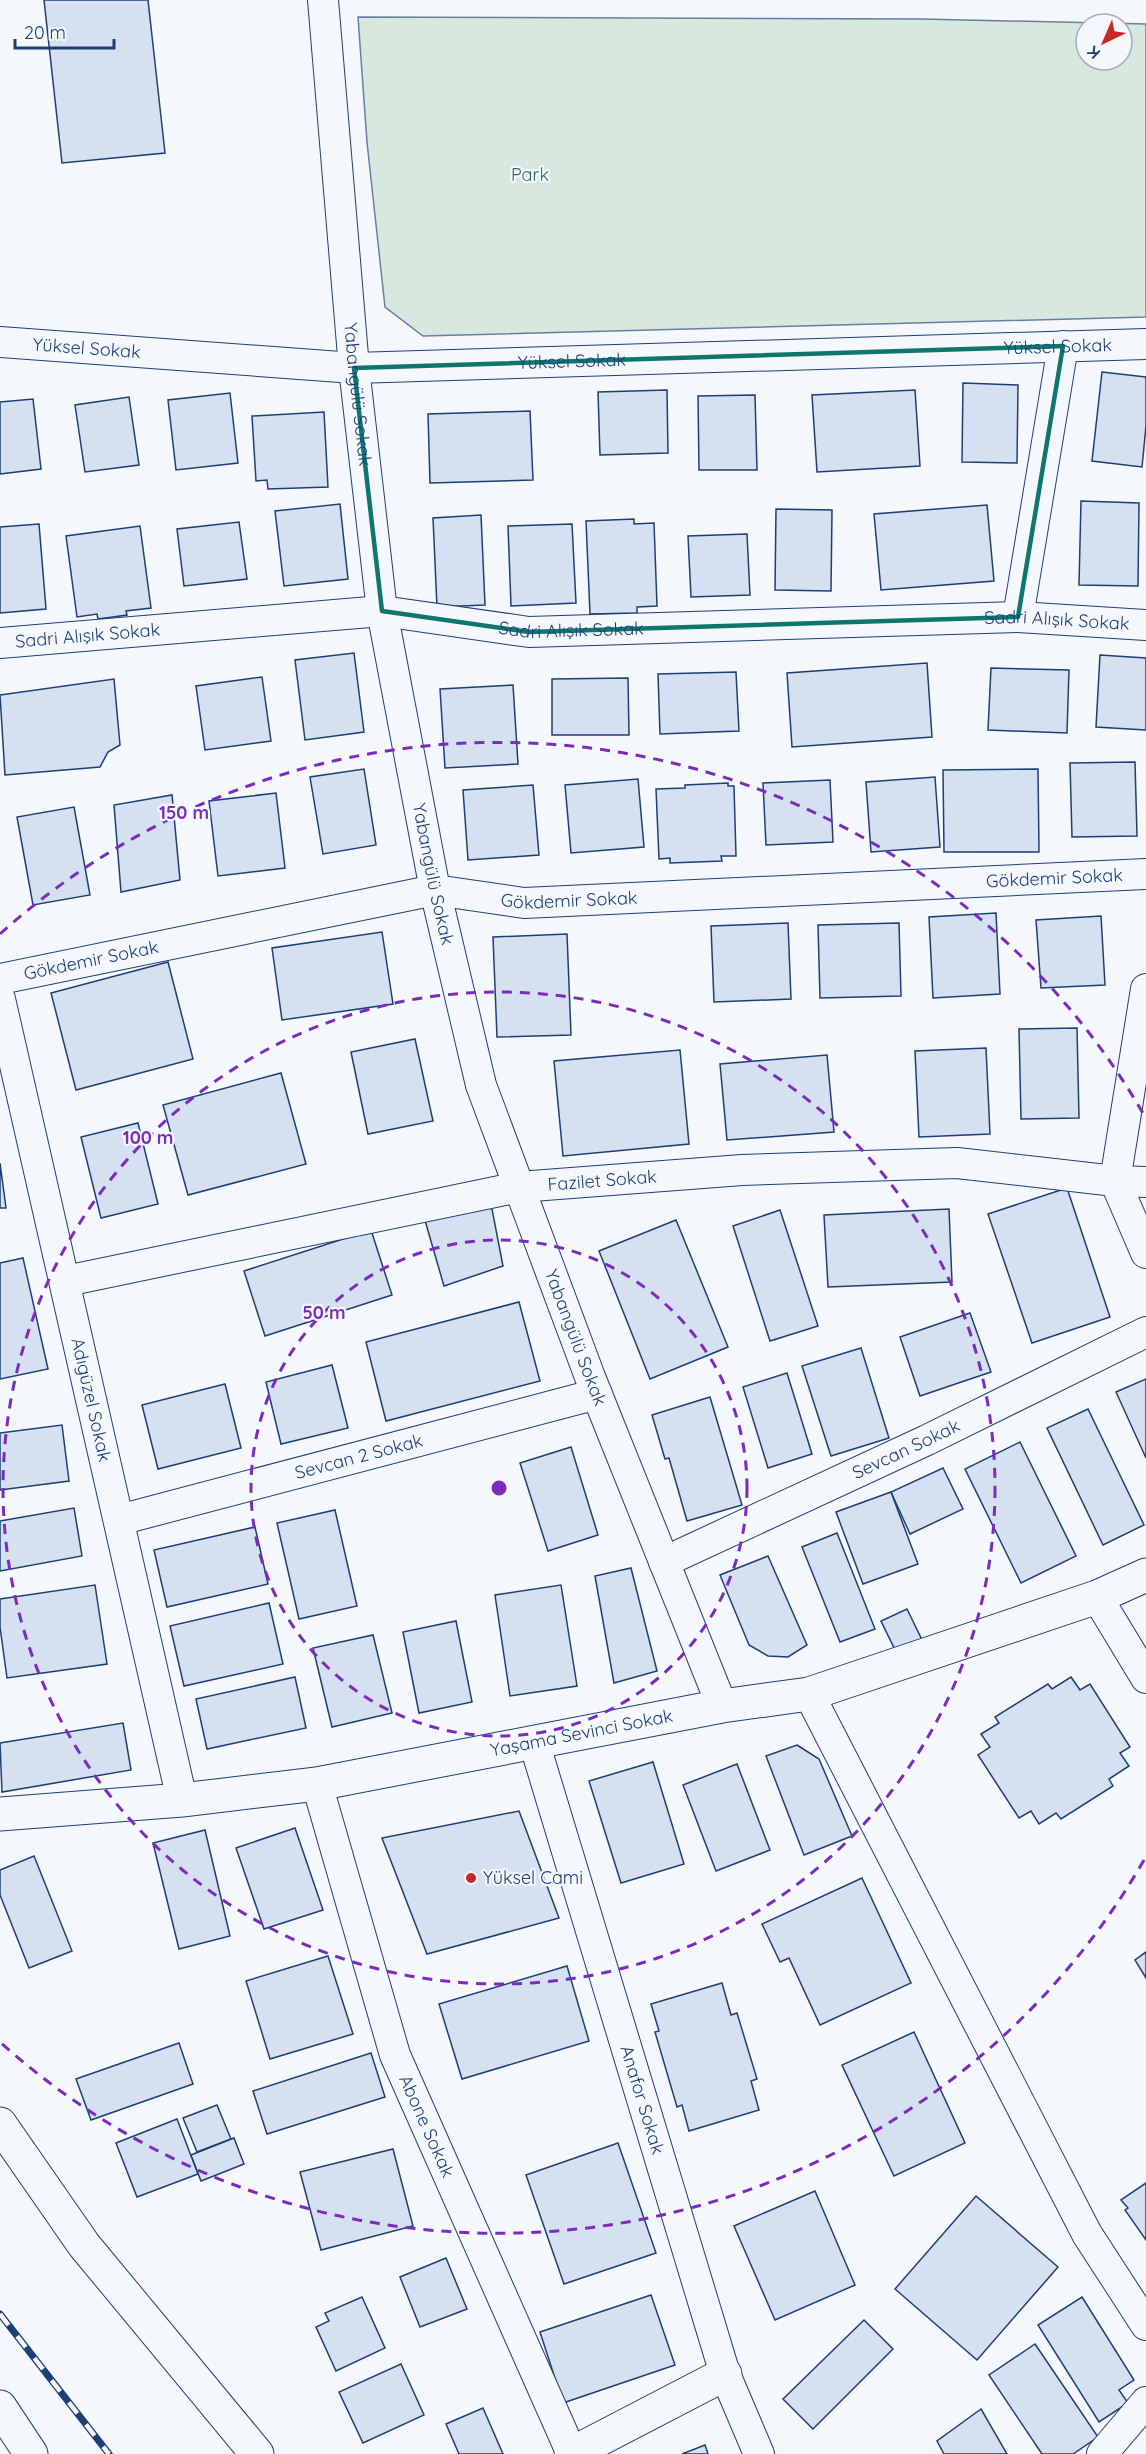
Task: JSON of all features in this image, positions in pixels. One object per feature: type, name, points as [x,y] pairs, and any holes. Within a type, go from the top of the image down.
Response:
[{"type":"street","name":"Yabangülü Sokak","points":[[323,0],[354,368],[382,611],[435,890],[481,1085],[597,1394],[722,1706]]},
{"type":"street","name":"Yüksel Sokak","points":[[0,342],[354,368],[1146,344]]},
{"type":"street","points":[[1018,617],[1063,346]]},
{"type":"street","name":"Sadri Alışık Sokak","points":[[0,643],[382,611],[529,632],[1018,617],[1146,626]]},
{"type":"street","name":"Gökdemir Sokak","points":[[0,979],[435,890],[524,903],[1146,874]]},
{"type":"street","points":[[1146,989],[1115,1181],[1146,1253]]},
{"type":"street","name":"Adıgüzel Sokak","points":[[0,999],[9,1084],[66,1281],[183,1800]]},
{"type":"street","name":"Fazilet Sokak","points":[[66,1281],[519,1187],[742,1170],[957,1163],[1115,1181],[1146,1182]]},
{"type":"street","name":"Sevcan Sokak","points":[[664,1562],[927,1440],[1146,1332]]},
{"type":"street","name":"Sevcan 2 Sokak","points":[[119,1520],[597,1394]]},
{"type":"street","name":"Yaşama Sevinci Sokak","points":[[0,1814],[183,1800],[317,1784],[722,1706],[809,1694],[1097,1598],[1146,1575]]},
{"type":"street","points":[[1097,1598],[1146,1678]]},
{"type":"street","points":[[809,1694],[1087,2234],[1146,2325]]},
{"type":"street","name":"Anafor Sokak","points":[[534,1742],[725,2374],[759,2454]]},
{"type":"street","name":"Abone Sokak","points":[[317,1784],[395,2055],[572,2454]]},
{"type":"street","points":[[0,2124],[84,2245],[257,2454]]},
{"type":"street","points":[[572,2454],[725,2374]]},
{"type":"street","points":[[1102,2454],[1146,2402]]},
{"type":"street","points":[[0,2407],[31,2454]]},
{"type":"highlighted area","points":[[1063,346],[1018,617],[529,632],[382,611],[354,368]]},
{"type":"green space","name":"Park","points":[[358,17],[922,19],[1074,22],[1074,72],[1134,72],[1134,24],[1146,24],[1146,317],[423,336],[385,307],[367,142]]},
{"type":"building","points":[[44,0],[148,0],[165,153],[62,163]]},
{"type":"building","points":[[1102,372],[1146,377],[1146,426],[1142,467],[1092,461]]},
{"type":"building","points":[[963,383],[1018,385],[1017,463],[962,462]]},
{"type":"building","points":[[667,390],[668,453],[600,455],[598,392]]},
{"type":"building","points":[[915,390],[920,466],[817,472],[812,395]]},
{"type":"building","points":[[230,393],[238,463],[176,470],[168,400]]},
{"type":"building","points":[[755,395],[757,470],[699,470],[698,396]]},
{"type":"building","points":[[129,397],[139,465],[85,472],[75,405]]},
{"type":"building","points":[[33,399],[41,469],[0,474],[0,402]]},
{"type":"building","points":[[530,411],[533,480],[430,483],[428,414]]},
{"type":"building","points":[[324,412],[328,487],[268,489],[267,480],[256,481],[252,416]]},
{"type":"building","points":[[1081,501],[1139,503],[1138,586],[1079,585]]},
{"type":"building","points":[[340,504],[348,579],[284,586],[275,511]]},
{"type":"building","points":[[987,505],[994,581],[881,590],[874,514]]},
{"type":"building","points":[[776,509],[832,510],[831,591],[775,590]]},
{"type":"building","points":[[481,515],[485,605],[437,607],[433,518]]},
{"type":"building","points":[[634,519],[634,524],[654,523],[657,606],[637,607],[637,613],[590,614],[586,521]]},
{"type":"building","points":[[239,522],[247,579],[184,586],[177,529]]},
{"type":"building","points":[[39,524],[46,609],[0,613],[0,527]]},
{"type":"building","points":[[572,524],[576,603],[511,606],[508,526]]},
{"type":"building","points":[[140,526],[151,608],[126,611],[127,615],[98,619],[97,614],[77,617],[66,536]]},
{"type":"building","points":[[747,534],[750,595],[691,597],[688,536]]},
{"type":"building","points":[[354,653],[364,732],[305,740],[295,660]]},
{"type":"building","points":[[1100,655],[1146,658],[1146,730],[1096,727]]},
{"type":"building","points":[[927,663],[932,737],[792,747],[787,673]]},
{"type":"building","points":[[991,668],[1069,670],[1067,733],[988,730]]},
{"type":"building","points":[[736,672],[739,731],[660,734],[658,674]]},
{"type":"building","points":[[262,677],[271,741],[205,750],[196,686]]},
{"type":"building","points":[[628,678],[629,735],[552,735],[552,679]]},
{"type":"building","points":[[114,679],[120,745],[108,752],[100,767],[5,775],[0,695]]},
{"type":"building","points":[[513,685],[518,764],[445,768],[440,689]]},
{"type":"building","points":[[1135,762],[1137,836],[1072,837],[1070,763]]},
{"type":"building","points":[[364,769],[376,845],[323,854],[310,777]]},
{"type":"building","points":[[1038,769],[1039,852],[944,852],[943,770]]},
{"type":"building","points":[[935,777],[940,847],[871,852],[866,782]]},
{"type":"building","points":[[638,779],[644,847],[571,853],[565,785]]},
{"type":"building","points":[[830,780],[833,842],[766,845],[763,783]]},
{"type":"building","points":[[728,783],[728,786],[734,786],[736,856],[721,856],[722,861],[670,863],[670,858],[659,859],[656,789]]},
{"type":"building","points":[[533,785],[539,855],[468,860],[463,790]]},
{"type":"building","points":[[276,793],[285,868],[218,876],[209,801]]},
{"type":"building","points":[[172,795],[180,880],[121,892],[114,805]]},
{"type":"building","points":[[74,807],[90,895],[33,905],[17,817]]},
{"type":"building","points":[[996,913],[1000,994],[933,998],[929,917]]},
{"type":"building","points":[[1101,916],[1105,985],[1041,988],[1036,920]]},
{"type":"building","points":[[788,923],[791,999],[714,1002],[711,926]]},
{"type":"building","points":[[899,923],[901,996],[820,998],[818,925]]},
{"type":"building","points":[[382,932],[393,1004],[282,1020],[272,948]]},
{"type":"building","points":[[567,934],[571,1035],[497,1037],[493,937]]},
{"type":"building","points":[[168,962],[193,1059],[76,1090],[51,993]]},
{"type":"building","points":[[1077,1028],[1079,1118],[1021,1119],[1019,1029]]},
{"type":"building","points":[[415,1039],[433,1121],[368,1134],[351,1052]]},
{"type":"building","points":[[986,1048],[990,1134],[919,1137],[915,1051]]},
{"type":"building","points":[[680,1050],[689,1144],[563,1156],[554,1061]]},
{"type":"building","points":[[827,1055],[834,1132],[727,1140],[720,1064]]},
{"type":"building","points":[[281,1073],[306,1164],[188,1195],[163,1105]]},
{"type":"building","points":[[138,1123],[158,1204],[101,1218],[81,1137]]},
{"type":"building","points":[[0,1163],[6,1208],[0,1208]]},
{"type":"building","points":[[1067,1188],[1110,1317],[1032,1343],[988,1214]]},
{"type":"building","points":[[477,1204],[492,1209],[503,1266],[444,1286],[424,1217]]},
{"type":"building","points":[[949,1209],[952,1282],[828,1287],[824,1215]]},
{"type":"building","points":[[780,1210],[818,1326],[770,1341],[733,1226]]},
{"type":"building","points":[[676,1220],[728,1347],[650,1379],[599,1251]]},
{"type":"building","points":[[371,1230],[392,1295],[265,1336],[244,1271]]},
{"type":"building","points":[[23,1258],[48,1369],[0,1379],[0,1263]]},
{"type":"building","points":[[519,1302],[540,1381],[386,1421],[366,1342]]},
{"type":"building","points":[[970,1313],[991,1372],[920,1396],[900,1337]]},
{"type":"building","points":[[861,1348],[889,1438],[831,1456],[802,1366]]},
{"type":"building","points":[[332,1365],[348,1428],[281,1444],[266,1382]]},
{"type":"building","points":[[787,1373],[812,1454],[768,1468],[743,1387]]},
{"type":"building","points":[[1146,1379],[1146,1458],[1116,1392]]},
{"type":"building","points":[[225,1384],[241,1448],[158,1469],[142,1405]]},
{"type":"building","points":[[710,1397],[742,1505],[687,1521],[669,1458],[665,1459],[652,1415]]},
{"type":"building","points":[[1088,1409],[1144,1525],[1103,1545],[1047,1428]]},
{"type":"building","points":[[62,1425],[69,1481],[0,1490],[0,1433]]},
{"type":"building","points":[[1020,1442],[1076,1556],[1021,1583],[965,1469]]},
{"type":"building","points":[[571,1447],[598,1535],[548,1551],[520,1463]]},
{"type":"building","points":[[943,1468],[963,1509],[910,1534],[891,1492]]},
{"type":"building","points":[[891,1492],[918,1564],[863,1584],[836,1512]]},
{"type":"building","points":[[74,1508],[82,1556],[0,1571],[0,1521]]},
{"type":"building","points":[[335,1510],[357,1606],[299,1619],[277,1523]]},
{"type":"building","points":[[255,1527],[268,1584],[167,1607],[154,1550]]},
{"type":"building","points":[[837,1533],[875,1629],[840,1642],[802,1547]]},
{"type":"building","points":[[768,1556],[807,1645],[788,1657],[768,1656],[749,1645],[720,1575]]},
{"type":"building","points":[[631,1568],[657,1671],[614,1683],[595,1576]]},
{"type":"building","points":[[95,1585],[107,1664],[7,1678],[0,1627],[0,1599]]},
{"type":"building","points":[[561,1585],[577,1686],[510,1696],[495,1595]]},
{"type":"building","points":[[269,1603],[283,1664],[184,1686],[170,1626]]},
{"type":"building","points":[[907,1609],[924,1644],[898,1656],[881,1621]]},
{"type":"building","points":[[456,1621],[472,1702],[419,1713],[403,1632]]},
{"type":"building","points":[[373,1635],[392,1713],[332,1727],[313,1648]]},
{"type":"building","points":[[295,1677],[306,1728],[207,1749],[196,1699]]},
{"type":"building","points":[[1071,1677],[1080,1690],[1090,1684],[1130,1747],[1120,1753],[1129,1766],[1109,1779],[1113,1786],[1061,1819],[1056,1813],[1039,1824],[1031,1811],[1019,1818],[978,1755],[990,1747],[981,1734],[999,1723],[995,1717],[1048,1684],[1052,1689]]},
{"type":"building","points":[[123,1723],[131,1770],[2,1792],[0,1743]]},
{"type":"building","points":[[797,1745],[819,1759],[852,1836],[804,1855],[766,1756]]},
{"type":"building","points":[[653,1762],[684,1864],[621,1883],[589,1781]]},
{"type":"building","points":[[737,1764],[770,1850],[716,1871],[683,1785]]},
{"type":"building","name":"Yüksel Cami","points":[[519,1811],[559,1918],[427,1954],[382,1838]]},
{"type":"building","points":[[295,1828],[323,1910],[264,1929],[236,1848]]},
{"type":"building","points":[[205,1830],[230,1936],[179,1949],[153,1843]]},
{"type":"building","points":[[34,1856],[72,1951],[29,1968],[0,1895],[0,1870]]},
{"type":"building","points":[[862,1878],[911,1983],[820,2025],[789,1958],[780,1962],[762,1924]]},
{"type":"building","points":[[1146,1952],[1146,1978],[1135,1960]]},
{"type":"building","points":[[328,1956],[353,2034],[270,2059],[246,1981]]},
{"type":"building","points":[[567,1966],[589,2041],[462,2079],[439,2004]]},
{"type":"building","points":[[722,1983],[731,2015],[737,2013],[757,2079],[751,2081],[759,2110],[689,2131],[682,2105],[677,2107],[655,2032],[659,2031],[651,2004]]},
{"type":"building","points":[[914,2032],[965,2143],[894,2176],[842,2065]]},
{"type":"building","points":[[179,2043],[193,2084],[91,2120],[76,2079]]},
{"type":"building","points":[[371,2053],[385,2097],[267,2134],[253,2091]]},
{"type":"building","points":[[217,2105],[231,2139],[197,2152],[183,2118]]},
{"type":"building","points":[[177,2119],[198,2174],[137,2197],[116,2143]]},
{"type":"building","points":[[234,2138],[244,2164],[201,2181],[191,2155]]},
{"type":"building","points":[[618,2143],[656,2253],[564,2284],[526,2175]]},
{"type":"building","points":[[393,2149],[413,2226],[321,2250],[300,2172]]},
{"type":"building","points":[[1146,2183],[1146,2240],[1125,2210],[1128,2208],[1121,2200]]},
{"type":"building","points":[[815,2191],[855,2285],[775,2320],[734,2226]]},
{"type":"building","points":[[976,2196],[1058,2267],[977,2360],[895,2289]]},
{"type":"building","points":[[446,2258],[467,2309],[420,2327],[400,2277]]},
{"type":"building","points":[[651,2295],[675,2365],[563,2403],[540,2332]]},
{"type":"building","points":[[362,2297],[385,2348],[336,2371],[316,2327],[329,2321],[325,2313]]},
{"type":"building","points":[[1082,2297],[1134,2380],[1119,2390],[1128,2403],[1099,2422],[1038,2325]]},
{"type":"building","points":[[864,2320],[893,2349],[813,2429],[783,2399]]},
{"type":"building","points":[[1035,2344],[1098,2437],[1073,2454],[1042,2454],[989,2375]]},
{"type":"building","points":[[401,2364],[424,2415],[363,2443],[339,2392]]},
{"type":"building","points":[[483,2408],[503,2454],[459,2454],[446,2424]]},
{"type":"building","points":[[981,2409],[1007,2454],[944,2454],[937,2441]]},
{"type":"building","points":[[705,2445],[708,2454],[682,2454]]},
{"type":"railway","points":[[0,2314],[109,2454]]},
{"type":"place","name":"Yüksel Cami","points":[[471,1878]]}]
